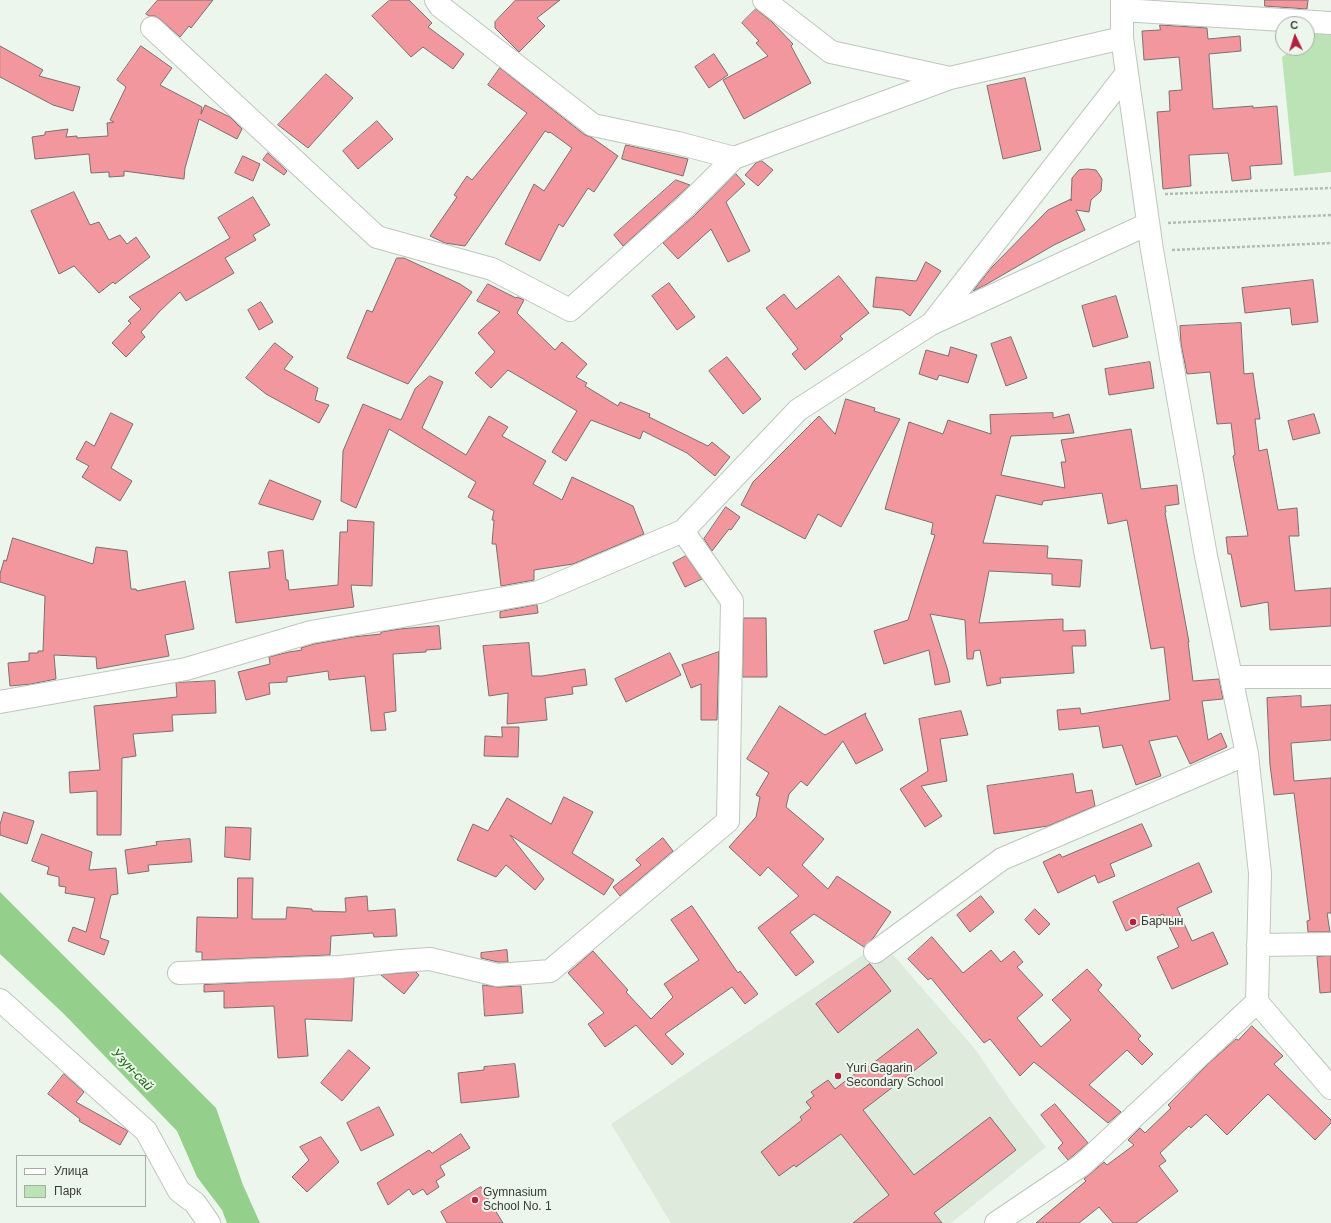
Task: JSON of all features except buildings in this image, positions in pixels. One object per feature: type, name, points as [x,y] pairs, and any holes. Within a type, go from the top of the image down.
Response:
[{"type":"street","points":[[436,0],[440,6],[593,125],[678,143],[734,158]]},
{"type":"street","points":[[764,0],[831,52],[950,78]]},
{"type":"street","points":[[1331,23],[1122,5],[1122,38],[1152,250],[1206,556],[1232,677],[1246,754],[1260,873],[1257,1002],[1331,1088]]},
{"type":"street","points":[[152,28],[377,237],[492,269],[570,310],[685,207],[734,158],[950,78],[1122,38]]},
{"type":"street","points":[[931,324],[1127,73]]},
{"type":"street","points":[[0,702],[186,669],[311,632],[539,592],[683,531],[798,410],[931,324],[1148,224]]},
{"type":"street","points":[[179,973],[340,967],[400,961],[430,960],[497,975],[550,971],[728,821],[732,601],[683,531]]},
{"type":"street","points":[[1232,677],[1331,677]]},
{"type":"street","points":[[875,952],[1002,859],[1246,754]]},
{"type":"street","points":[[1258,945],[1331,944]]},
{"type":"street","points":[[0,1000],[146,1131],[179,1191],[196,1203],[209,1223]]},
{"type":"street","points":[[996,1223],[1082,1165],[1257,1002]]},
{"type":"path","points":[[1144,195],[1331,188]]},
{"type":"path","points":[[1148,224],[1331,215]]},
{"type":"path","points":[[1152,250],[1331,243]]},
{"type":"shaded area","name":"Yuri Gagarin Secondary School","points":[[882,942],[975,1049],[1012,1103],[1046,1147],[951,1223],[671,1223],[611,1124]]},
{"type":"green space","points":[[1331,24],[1331,172],[1294,176],[1282,57],[1315,56],[1315,35]]},
{"type":"water","name":"Узун-сай","points":[[0,892],[216,1108],[243,1185],[260,1223],[227,1223],[222,1210],[197,1177],[177,1131],[64,1014],[0,954]]},
{"type":"place","name":"Барчын","points":[[1133,922]]},
{"type":"place","name":"Yuri Gagarin Secondary School","points":[[838,1076]]},
{"type":"place","name":"Gymnasium School No. 1","points":[[475,1200]]}]
